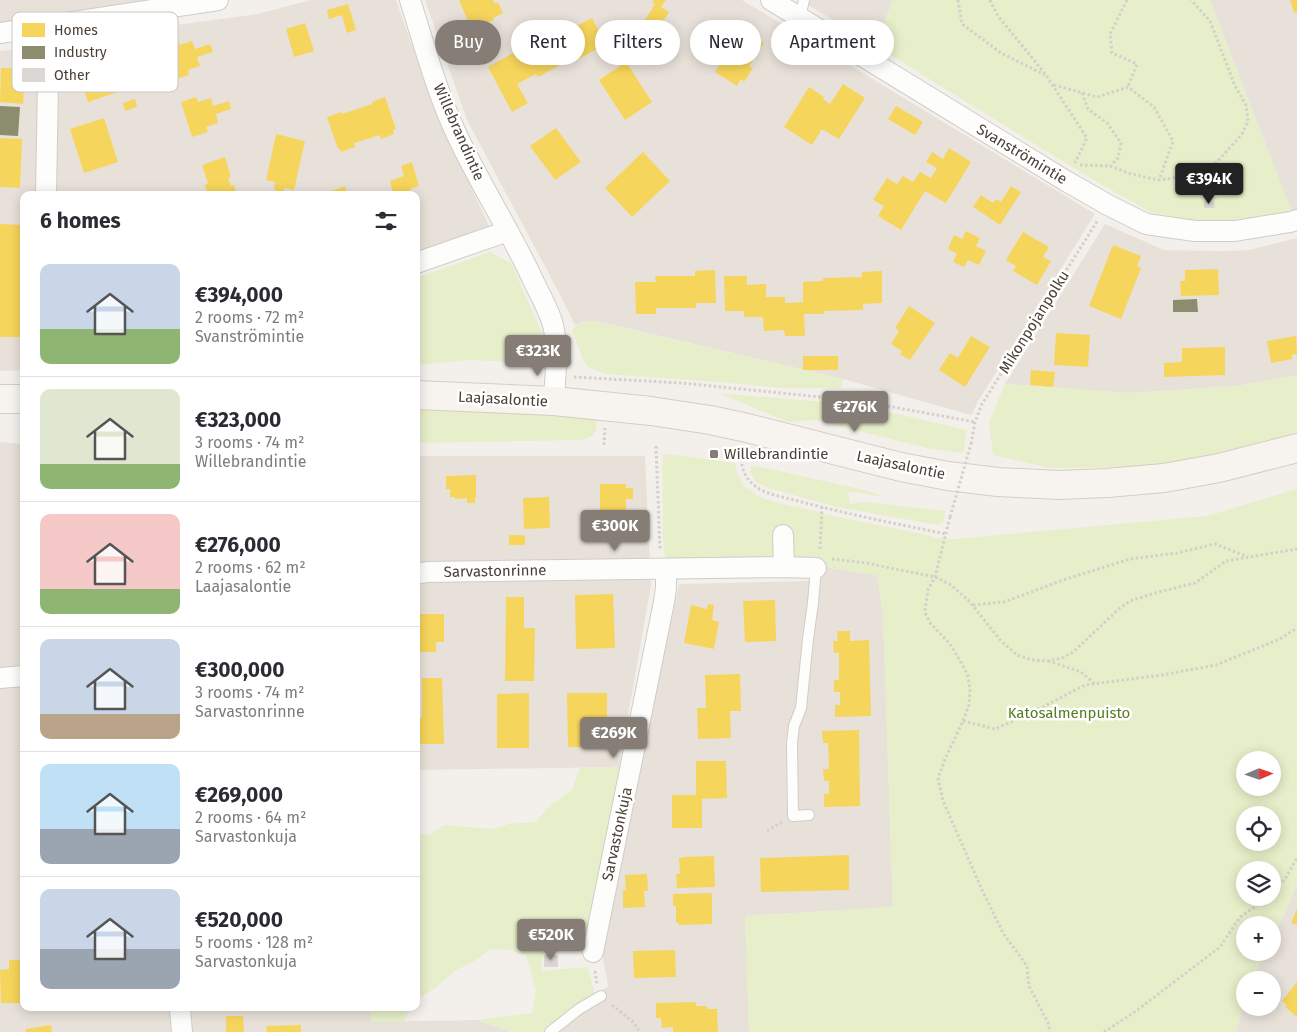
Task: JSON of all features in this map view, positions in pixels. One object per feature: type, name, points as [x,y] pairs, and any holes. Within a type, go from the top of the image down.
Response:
[{"type":"main road","name":"Laajasalontie","points":[[420,395],[555,389],[651,411],[743,427],[901,467],[948,476],[998,482],[1059,485],[1164,478],[1219,468],[1297,448]]},
{"type":"main road","points":[[0,399],[20,399]]},
{"type":"street","points":[[140,12],[218,0]]},
{"type":"street","name":"Willebrandintie","points":[[410,0],[442,99],[456,132],[479,180],[520,253],[553,325],[556,346],[555,389]]},
{"type":"street","name":"Svanströmintie","points":[[772,0],[802,9],[1108,205],[1146,224],[1194,231],[1234,231],[1297,220]]},
{"type":"street","points":[[46,191],[48,92]]},
{"type":"street","points":[[420,262],[508,231]]},
{"type":"street","points":[[783,535],[784,567]]},
{"type":"street","name":"Sarvastonrinne","points":[[420,573],[784,567],[818,563]]},
{"type":"street","name":"Sarvastonkuja","points":[[593,952],[664,602],[666,569]]},
{"type":"street","points":[[0,678],[20,676]]},
{"type":"street","points":[[180,1011],[182,1032]]},
{"type":"lane","points":[[810,815],[793,816],[792,743],[794,726],[800,708],[818,563]]},
{"type":"lane","points":[[550,1032],[579,1009],[601,996]]},
{"type":"path","points":[[958,0],[962,24],[1001,53],[1046,75]]},
{"type":"path","points":[[990,0],[998,16],[1046,75],[1087,138],[1074,165],[1110,166],[1131,174],[1159,180],[1193,176],[1216,163],[1242,134],[1248,121],[1246,105],[1235,86],[1210,21],[1191,0]]},
{"type":"path","points":[[1127,0],[1110,34],[1112,53],[1137,64],[1128,87]]},
{"type":"path","points":[[1053,85],[1097,96],[1128,87]]},
{"type":"path","points":[[1128,87],[1154,107],[1173,141],[1159,180]]},
{"type":"path","points":[[1082,93],[1088,109],[1107,123],[1121,144],[1118,158],[1110,166]]},
{"type":"path","name":"Mikonpojanpolku","points":[[963,721],[969,704],[968,676],[950,644],[931,624],[925,609],[928,590],[935,577],[971,444],[975,422],[982,404],[1108,205]]},
{"type":"path","points":[[555,389],[681,383],[860,401],[975,422]]},
{"type":"path","points":[[656,446],[660,559],[666,569]]},
{"type":"path","points":[[741,459],[742,469],[749,480],[756,487],[772,494],[822,508],[946,534]]},
{"type":"path","points":[[822,508],[818,563],[866,563],[935,577],[951,585],[972,605],[1001,641],[1017,655],[1033,660],[1048,661],[1081,672],[1095,684]]},
{"type":"path","points":[[972,605],[1004,602],[1066,579],[1130,559],[1177,553],[1215,544],[1248,557]]},
{"type":"path","points":[[1048,661],[1062,658],[1073,652],[1130,601],[1195,582],[1226,561],[1297,549]]},
{"type":"path","points":[[1050,1032],[1048,1023],[1029,986],[1027,966],[1003,933],[983,892],[944,801],[938,778],[963,721],[995,729],[1085,685],[1162,675],[1216,665],[1280,639],[1297,628]]},
{"type":"path","points":[[1281,883],[1297,858]]},
{"type":"path","points":[[1104,1032],[1136,1011],[1220,947],[1240,917],[1256,906]]},
{"type":"shaded area","points":[[0,0],[145,0],[72,12],[12,12],[12,22],[0,24]]},
{"type":"shaded area","points":[[311,0],[396,0],[434,107],[489,226],[420,251],[420,191],[53,191],[56,92],[178,92],[178,25],[257,14]]},
{"type":"shaded area","points":[[425,0],[742,0],[775,20],[771,20],[771,65],[849,65],[1095,214],[971,415],[843,379],[617,326],[593,321],[575,325],[467,120],[448,65],[501,65],[501,20],[435,20],[435,29]]},
{"type":"shaded area","points":[[800,0],[893,0],[886,20],[833,20]]},
{"type":"shaded area","points":[[1210,0],[1297,0],[1297,211],[1292,213]]},
{"type":"shaded area","points":[[12,49],[12,92],[39,92],[38,191],[20,191],[20,370],[0,371],[0,51]]},
{"type":"shaded area","points":[[1105,224],[1164,250],[1249,250],[1297,238],[1297,375],[1237,386],[1129,393],[1005,384]]},
{"type":"shaded area","points":[[0,442],[20,444],[20,1011],[371,1011],[371,1022],[477,1020],[511,1032],[0,1032]]},
{"type":"shaded area","points":[[420,456],[645,456],[651,585],[619,767],[420,770]]},
{"type":"shaded area","points":[[827,567],[877,575],[883,615],[893,907],[746,916],[749,1032],[545,1032],[608,986],[602,952],[679,584],[808,581]]},
{"type":"shaded area","points":[[1297,886],[1297,1032],[1236,1032],[1240,1016],[1281,1016],[1281,971],[1256,971],[1261,961],[1281,961],[1281,920]]},
{"type":"green space","points":[[893,0],[1210,0],[1292,213],[1234,220],[1196,221],[1150,212],[1085,175],[894,57],[894,20],[886,20]]},
{"type":"green space","points":[[490,252],[511,263],[542,333],[539,363],[467,360],[420,365],[420,277]]},
{"type":"green space","points":[[593,321],[843,379],[841,388],[782,388],[605,374],[588,367],[584,362],[572,330],[579,324]]},
{"type":"green space","points":[[1297,375],[1297,434],[1237,451],[1149,467],[1050,468],[993,455],[989,422],[1005,384],[1129,393],[1237,386]]},
{"type":"green space","points":[[719,393],[858,405],[967,430],[963,453],[931,449],[815,420],[788,422]]},
{"type":"green space","points":[[467,409],[597,419],[594,434],[589,438],[580,440],[420,443],[420,410]]},
{"type":"green space","name":"Katosalmenpuisto","points":[[668,454],[735,463],[737,473],[744,486],[759,497],[819,513],[935,538],[954,539],[1207,516],[1297,489],[1297,886],[1281,920],[1281,916],[1236,916],[1236,961],[1261,961],[1256,971],[1236,971],[1236,1016],[1240,1016],[1236,1032],[749,1032],[745,916],[893,907],[883,615],[877,575],[827,567],[815,557],[812,559],[790,559],[776,551],[772,558],[666,559],[663,537],[663,455]]},
{"type":"green space","points":[[751,466],[884,496],[848,492],[850,504],[864,502],[946,511],[943,522],[938,525],[836,507],[769,488],[756,482],[750,473]]},
{"type":"green space","points":[[619,767],[586,936],[545,940],[541,971],[588,967],[595,996],[545,1032],[511,1032],[477,1020],[532,1013],[536,990],[526,955],[510,950],[491,949],[471,963],[456,970],[420,998],[420,833],[427,836],[444,825],[492,829],[509,824],[535,822],[552,804],[572,790],[580,768]]},
{"type":"green space","points":[[371,1011],[409,1011],[403,1022],[371,1022]]},
{"type":"building: Homes","points":[[459,0],[493,0],[495,4],[498,2],[503,13],[493,18],[494,20],[468,20]]},
{"type":"building: Homes","points":[[654,0],[666,0],[661,7],[669,12],[664,20],[645,20],[655,4],[652,2]]},
{"type":"building: Homes","points":[[1290,0],[1297,0],[1297,12],[1294,13]]},
{"type":"building: Homes","points":[[348,4],[356,30],[347,33],[342,15],[329,19],[327,10]]},
{"type":"building: Homes","points":[[592,18],[595,24],[595,50],[585,55],[585,22]]},
{"type":"building: Homes","points":[[305,23],[314,51],[294,57],[286,29]]},
{"type":"building: Homes","points":[[178,40],[180,45],[192,41],[195,49],[210,44],[213,52],[197,57],[200,66],[188,70],[189,75],[178,79]]},
{"type":"building: Homes","points":[[511,54],[511,65],[560,65],[538,77],[536,74],[517,84],[528,103],[512,112],[488,67],[501,65],[501,60]]},
{"type":"building: Homes","points":[[622,65],[628,65],[652,102],[625,120],[599,80]]},
{"type":"building: Homes","points":[[720,65],[750,65],[753,68],[744,82],[741,79],[737,86],[715,72]]},
{"type":"building: Homes","points":[[1,68],[12,68],[12,92],[24,92],[23,104],[0,102]]},
{"type":"building: Homes","points":[[843,84],[865,98],[839,139],[822,129],[812,145],[784,127],[809,87],[824,97],[823,99],[830,104]]},
{"type":"building: Homes","points":[[85,92],[118,92],[88,102]]},
{"type":"building: Homes","points":[[196,97],[198,102],[211,98],[213,106],[229,101],[231,109],[216,114],[218,123],[206,127],[208,132],[192,137],[181,102]]},
{"type":"building: Homes","points":[[385,97],[396,129],[393,130],[394,134],[381,139],[380,135],[354,143],[355,147],[341,152],[338,149],[327,117],[372,104],[372,102]]},
{"type":"building: Homes","points":[[135,99],[137,107],[125,111],[123,103]]},
{"type":"building: Homes","points":[[896,106],[923,122],[915,135],[888,119]]},
{"type":"building: Homes","points":[[104,118],[118,162],[84,173],[70,129]]},
{"type":"building: Homes","points":[[556,128],[581,162],[555,180],[530,146]]},
{"type":"building: Homes","points":[[276,134],[305,141],[294,190],[285,188],[284,191],[276,191],[274,189],[275,182],[266,180]]},
{"type":"building: Homes","points":[[0,138],[22,139],[20,188],[0,187]]},
{"type":"building: Homes","points":[[949,148],[971,162],[946,203],[925,191],[901,230],[878,216],[884,206],[873,200],[887,178],[897,184],[903,176],[913,182],[920,172],[931,178],[937,168],[926,162],[932,152],[943,159]]},
{"type":"building: Homes","points":[[643,152],[670,181],[632,217],[605,188]]},
{"type":"building: Homes","points":[[225,157],[231,177],[228,178],[231,186],[234,185],[236,191],[207,191],[205,185],[208,183],[202,165]]},
{"type":"building: Homes","points":[[412,162],[419,186],[410,189],[411,191],[392,191],[390,181],[404,176],[401,166]]},
{"type":"building: Homes","points":[[345,186],[346,191],[331,191]]},
{"type":"building: Homes","points":[[1011,186],[1021,192],[1000,225],[973,207],[981,195],[993,203],[996,199],[1001,202]]},
{"type":"building: Homes","points":[[0,224],[20,225],[20,337],[0,337]]},
{"type":"building: Homes","points":[[966,231],[980,238],[976,246],[986,251],[979,265],[968,260],[964,267],[953,262],[957,254],[948,249],[954,235],[962,239]]},
{"type":"building: Homes","points":[[1023,232],[1049,247],[1043,257],[1051,261],[1037,285],[1013,271],[1016,266],[1006,260]]},
{"type":"building: Homes","points":[[1113,245],[1141,256],[1137,266],[1141,268],[1121,319],[1089,306]]},
{"type":"building: Homes","points":[[1218,269],[1219,295],[1181,296],[1180,281],[1185,281],[1185,270]]},
{"type":"building: Homes","points":[[715,270],[716,303],[696,303],[696,308],[656,308],[656,314],[636,314],[635,282],[656,282],[655,276],[695,276],[695,271]]},
{"type":"building: Homes","points":[[882,271],[882,303],[863,304],[863,310],[824,311],[824,314],[804,314],[805,336],[785,336],[784,330],[764,331],[763,317],[744,317],[744,311],[725,311],[724,276],[747,276],[747,285],[766,284],[766,297],[785,297],[785,303],[803,302],[803,282],[823,281],[823,278],[862,277],[862,272]]},
{"type":"building: Homes","points":[[909,306],[935,323],[910,360],[900,354],[902,351],[891,344],[899,331],[895,328]]},
{"type":"building: Homes","points":[[1056,333],[1090,335],[1088,367],[1054,365]]},
{"type":"building: Homes","points":[[971,336],[990,347],[965,387],[939,370],[950,353],[958,358]]},
{"type":"building: Homes","points":[[1296,336],[1297,354],[1292,355],[1292,359],[1271,363],[1267,341]]},
{"type":"building: Homes","points":[[1225,347],[1225,375],[1164,377],[1164,363],[1182,362],[1182,348]]},
{"type":"building: Homes","points":[[803,356],[838,356],[838,370],[803,370]]},
{"type":"building: Homes","points":[[1031,370],[1055,372],[1053,387],[1030,385]]},
{"type":"building: Homes","points":[[476,475],[475,503],[467,503],[467,498],[455,499],[455,497],[450,497],[450,489],[446,489],[446,476]]},
{"type":"building: Homes","points":[[600,484],[626,484],[626,488],[633,488],[633,499],[626,499],[626,516],[600,516]]},
{"type":"building: Homes","points":[[549,497],[550,528],[524,529],[523,498]]},
{"type":"building: Homes","points":[[509,535],[525,535],[525,545],[509,545]]},
{"type":"building: Homes","points":[[613,594],[615,648],[576,649],[575,595]]},
{"type":"building: Homes","points":[[506,597],[524,597],[524,628],[535,628],[534,681],[505,681]]},
{"type":"building: Homes","points":[[775,600],[776,641],[745,642],[743,601]]},
{"type":"building: Homes","points":[[708,604],[714,605],[712,620],[719,622],[714,649],[684,643],[691,605],[707,609]]},
{"type":"building: Homes","points":[[420,614],[444,614],[444,642],[436,642],[436,652],[420,652]]},
{"type":"building: Homes","points":[[837,631],[850,631],[850,641],[869,640],[871,716],[835,717],[835,705],[840,705],[840,692],[834,692],[834,680],[839,680],[839,653],[834,653],[833,641],[838,641]]},
{"type":"building: Homes","points":[[740,674],[741,711],[730,711],[731,738],[698,739],[697,708],[706,708],[705,675]]},
{"type":"building: Homes","points":[[422,678],[442,678],[444,744],[420,744],[420,718],[422,718]]},
{"type":"building: Homes","points":[[529,693],[529,748],[497,748],[497,694]]},
{"type":"building: Homes","points":[[567,693],[607,693],[607,747],[568,747]]},
{"type":"building: Homes","points":[[859,730],[860,806],[824,807],[824,794],[829,794],[829,781],[824,781],[823,769],[829,769],[828,743],[823,743],[822,731]]},
{"type":"building: Homes","points":[[696,761],[726,761],[727,798],[702,799],[702,828],[672,828],[672,795],[696,795]]},
{"type":"building: Homes","points":[[849,855],[849,890],[761,892],[760,858]]},
{"type":"building: Homes","points":[[714,856],[715,887],[677,888],[676,874],[680,874],[679,858]]},
{"type":"building: Homes","points":[[647,874],[648,891],[644,891],[645,907],[623,908],[623,890],[626,890],[625,875]]},
{"type":"building: Homes","points":[[712,893],[712,924],[679,925],[679,923],[676,923],[676,906],[673,906],[673,894]]},
{"type":"building: Homes","points":[[1297,909],[1297,925],[1291,923]]},
{"type":"building: Homes","points":[[675,950],[676,977],[634,978],[633,951]]},
{"type":"building: Homes","points":[[9,960],[20,960],[20,1003],[1,1003],[0,970],[9,969]]},
{"type":"building: Homes","points":[[1297,982],[1297,1017],[1285,1007],[1287,1005],[1282,1001]]},
{"type":"building: Homes","points":[[696,1002],[696,1006],[707,1006],[707,1009],[717,1009],[718,1032],[673,1032],[673,1027],[662,1028],[661,1018],[656,1018],[656,1003]]},
{"type":"building: Homes","points":[[226,1016],[243,1016],[244,1032],[226,1032]]},
{"type":"building: Homes","points":[[51,1025],[52,1032],[26,1032],[26,1029]]},
{"type":"building: Homes","points":[[301,1025],[301,1032],[267,1032],[266,1026]]},
{"type":"building: Industry","points":[[0,106],[20,107],[18,136],[0,135]]},
{"type":"building: Industry","points":[[1197,299],[1198,312],[1173,312],[1173,300]]},
{"type":"building: Other","points":[[1214,201],[1215,208],[1204,208],[1204,202]]},
{"type":"building: Other","points":[[544,955],[558,955],[558,967],[544,967]]},
{"type":"place","name":"Willebrandintie","points":[[714,454]]}]
